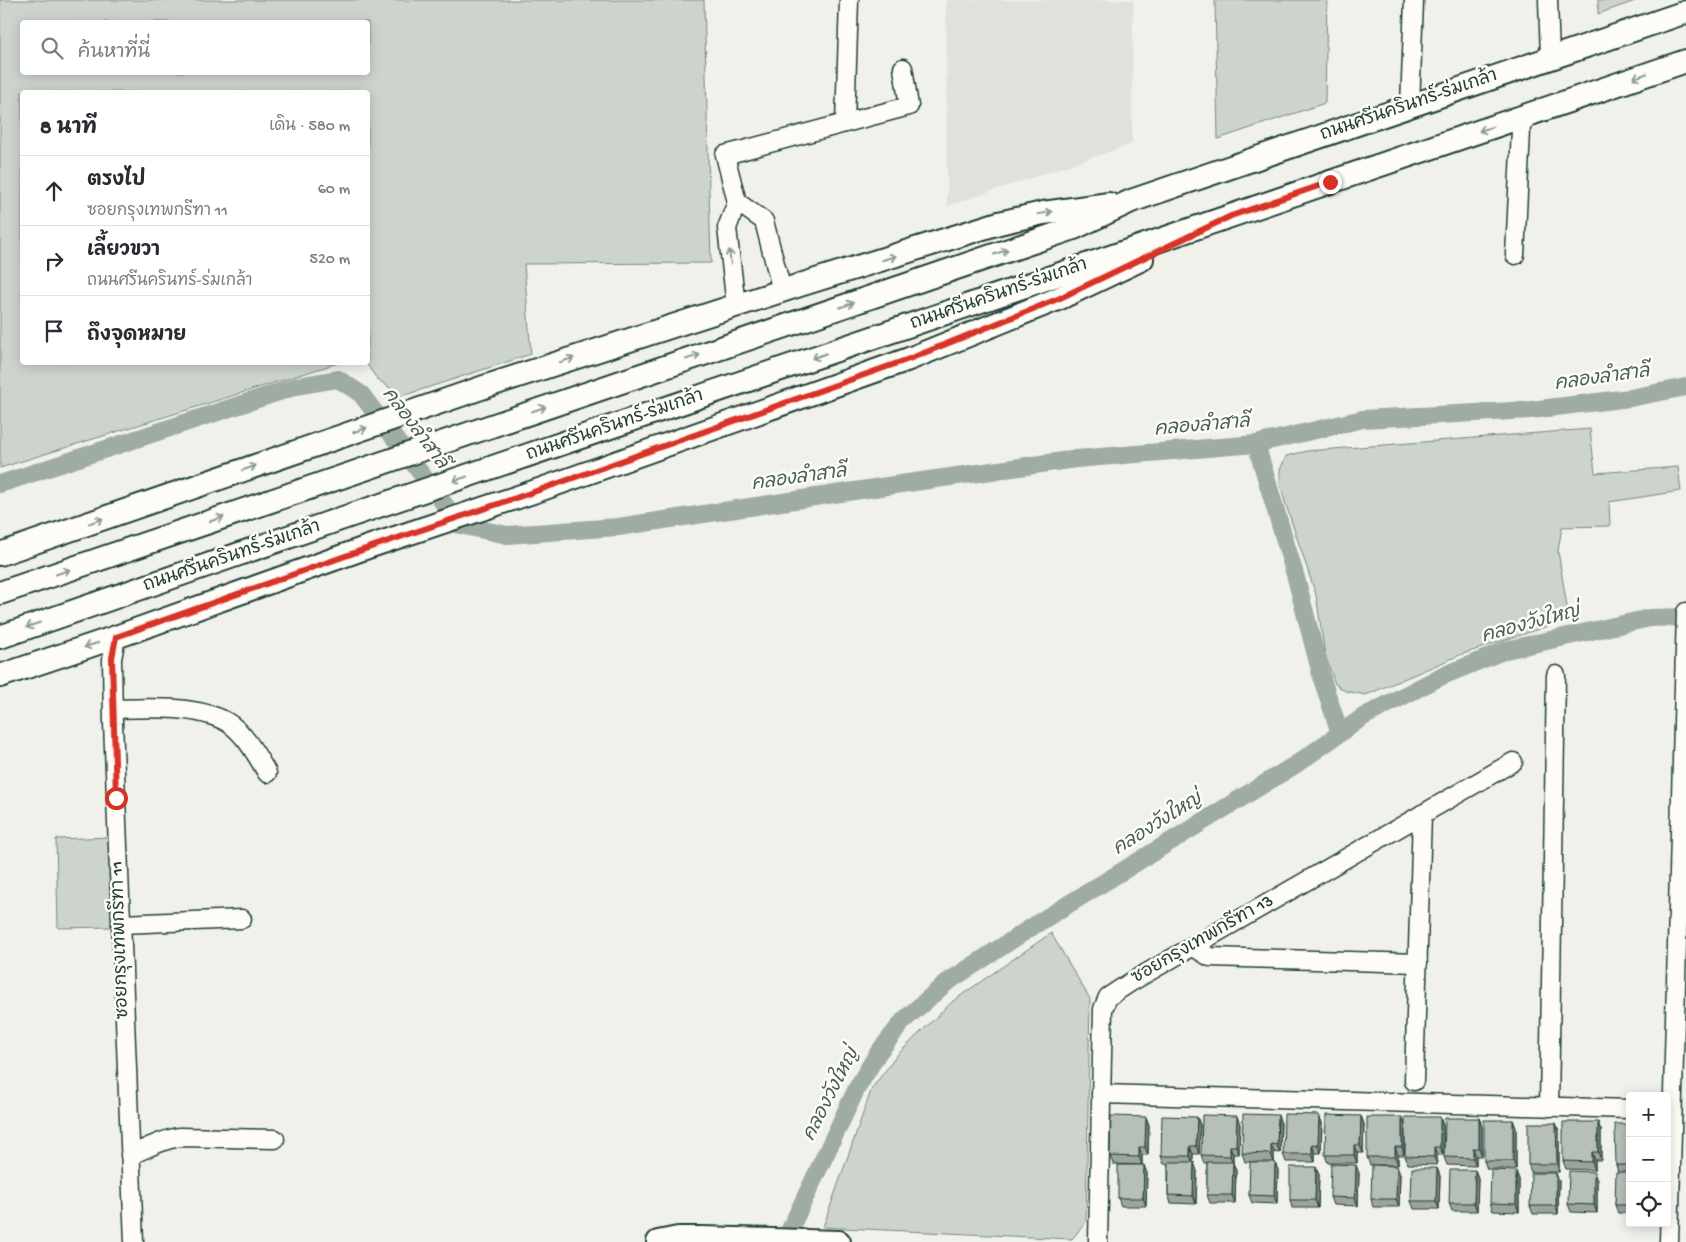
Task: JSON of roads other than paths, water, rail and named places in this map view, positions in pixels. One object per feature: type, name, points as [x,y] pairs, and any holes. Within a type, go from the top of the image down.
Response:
[{"type":"main road","name":"ถนนศรีนครินทร์-ร่มเกล้า","points":[[0,593],[1074,228],[1131,200],[1686,12]]},
{"type":"main road","name":"ถนนศรีนครินทร์-ร่มเกล้า","points":[[0,637],[343,518],[1686,61]]},
{"type":"main road","name":"ถนนศรีนครินทร์-ร่มเกล้า","points":[[0,554],[487,386],[782,291],[1000,223],[1043,213],[1131,200]]},
{"type":"main road","name":"ถนนศรีนครินทร์-ร่มเกล้า","points":[[0,676],[542,489],[909,359],[1060,298],[1231,216]]},
{"type":"main road","points":[[658,1242],[678,1238],[702,1238],[839,1242]]},
{"type":"street","points":[[846,123],[849,0]]},
{"type":"street","points":[[1410,106],[1414,0]]},
{"type":"street","points":[[1548,0],[1550,58]]},
{"type":"street","points":[[736,306],[727,228],[737,202],[725,155],[909,106],[903,68]]},
{"type":"street","points":[[1515,255],[1521,130],[1527,115]]},
{"type":"street","points":[[737,202],[764,221],[782,291]]},
{"type":"street","points":[[1669,1242],[1681,1003],[1684,644],[1686,612]]},
{"type":"street","name":"ซอยกรุงเทพกรีฑา 11","points":[[116,637],[112,658],[113,709],[134,1242]]},
{"type":"street","points":[[1549,1107],[1556,675]]},
{"type":"street","points":[[113,709],[156,708],[184,710],[227,723],[252,748],[268,773]]},
{"type":"street","name":"ซอยกรุงเทพกรีฑา 13","points":[[1098,1242],[1103,1009],[1108,997],[1192,946],[1513,762]]},
{"type":"street","points":[[1414,1081],[1422,814]]},
{"type":"street","points":[[121,924],[242,919]]},
{"type":"street","points":[[1192,946],[1210,956],[1418,963]]},
{"type":"street","points":[[1101,1094],[1626,1109]]},
{"type":"street","points":[[130,1155],[167,1139],[180,1136],[275,1139]]},
{"type":"waterway","name":"คลองลำสาลี","points":[[0,484],[297,386],[338,379],[361,394],[460,525],[507,535],[618,527],[1076,459],[1256,444],[1363,419],[1531,410],[1630,398],[1686,387]]},
{"type":"waterway","points":[[1256,444],[1296,578],[1323,682],[1340,733]]},
{"type":"waterway","name":"คลองวังใหญ่","points":[[784,1242],[857,1088],[878,1053],[904,1020],[946,983],[1038,923],[1298,763],[1363,717],[1440,677],[1506,650],[1650,618],[1686,617]]}]
